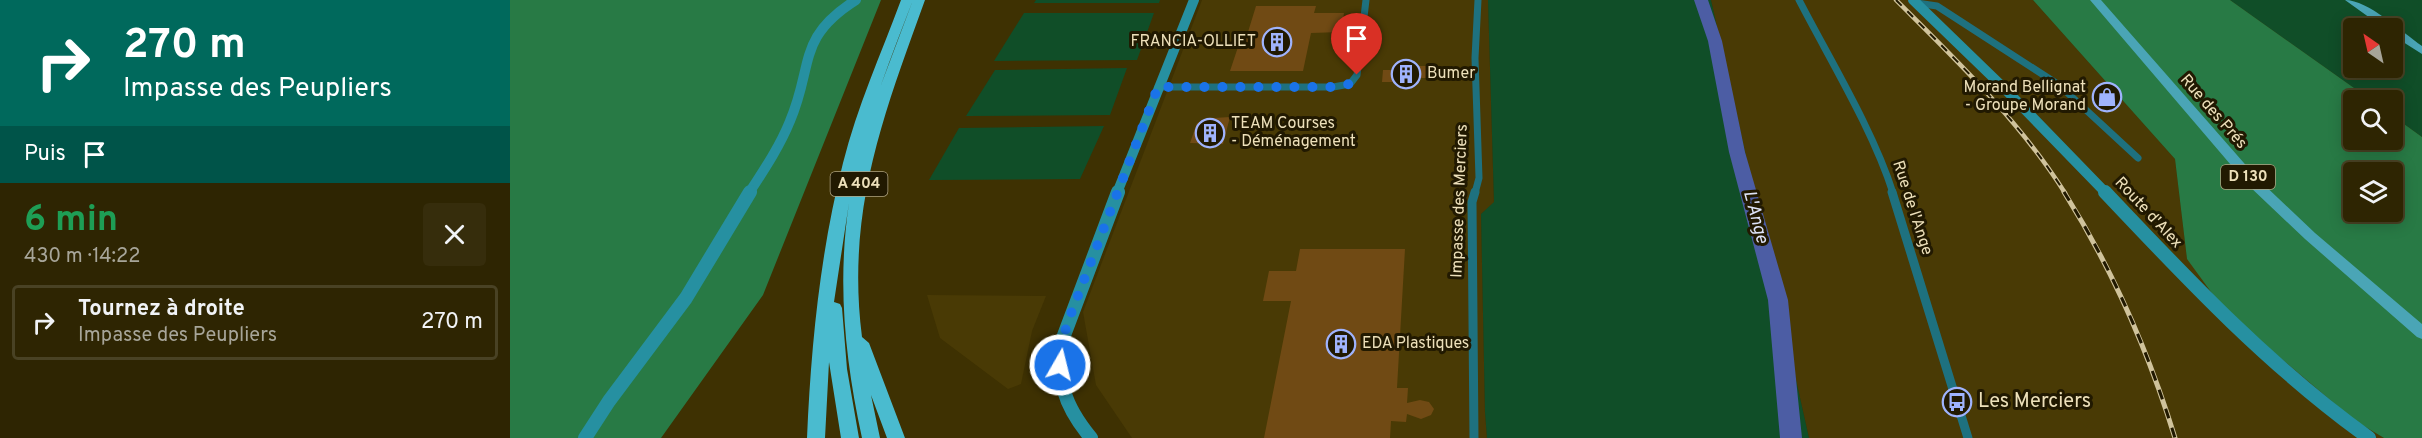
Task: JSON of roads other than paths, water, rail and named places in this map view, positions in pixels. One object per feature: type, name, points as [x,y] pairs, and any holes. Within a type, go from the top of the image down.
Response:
[{"type":"highway","name":"A 404","points":[[850,438],[839,380],[835,335],[834,276],[837,236],[845,184],[857,139],[907,0]]},
{"type":"highway","name":"A 404","points":[[871,438],[859,385],[852,321],[851,259],[859,185],[875,123],[919,0]]},
{"type":"highway","points":[[816,438],[826,301],[837,236]]},
{"type":"highway","points":[[852,321],[896,438]]},
{"type":"main road","name":"Rue des Prés","points":[[2096,0],[2253,182],[2310,236],[2422,333]]},
{"type":"main road","points":[[2350,0],[2375,18]]},
{"type":"main road","points":[[2403,38],[2422,51]]},
{"type":"street","points":[[1091,438],[1078,423],[1064,398],[1060,383],[1063,338],[1158,87],[1194,0]]},
{"type":"street","points":[[1158,87],[1333,87],[1350,84],[1357,75],[1366,0]]},
{"type":"street","name":"Impasse des Merciers","points":[[1474,438],[1472,202],[1479,178],[1475,58],[1478,0]]},
{"type":"street","name":"Rue de l'Ange","points":[[1798,0],[1887,175],[1968,438]]},
{"type":"street","points":[[585,438],[613,393],[687,297],[710,255],[777,147],[798,102],[810,46],[817,31],[834,14],[852,1]]},
{"type":"street","points":[[1915,2],[1937,6],[2059,85],[2139,158]]},
{"type":"street","name":"Route d'Alex","points":[[1915,2],[2011,92],[2229,322],[2302,388],[2369,438]]},
{"type":"waterway","name":"L'Ange","points":[[1701,0],[1715,41],[1737,152],[1778,300],[1791,438]]},
{"type":"railway","points":[[1896,0],[2007,116],[2047,166],[2065,193]]},
{"type":"railway","points":[[2064,192],[2082,221],[2128,311],[2153,373],[2175,438]]},
{"type":"place","name":"FRANCIA-OLLIET","points":[[1277,42]]},
{"type":"place","name":"Bumer","points":[[1406,74]]},
{"type":"place","name":"Morand Bellignat - Groupe Morand","points":[[2107,97]]},
{"type":"place","name":"TEAM Courses - Déménagement","points":[[1210,133]]},
{"type":"place","name":"EDA Plastiques","points":[[1341,344]]},
{"type":"place","name":"Les Merciers","points":[[1957,402]]}]
